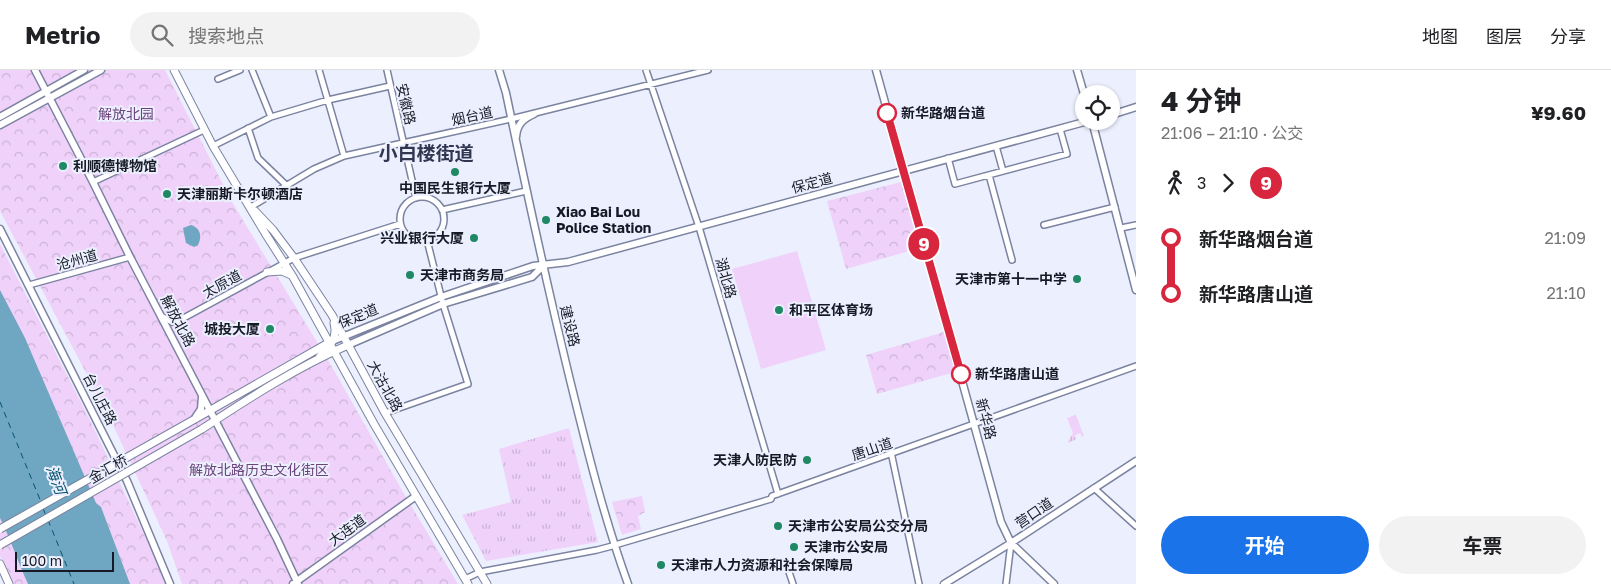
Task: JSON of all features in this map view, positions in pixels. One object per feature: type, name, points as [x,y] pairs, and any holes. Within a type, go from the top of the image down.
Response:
[{"type":"main road","name":"大沽北路","points":[[174,70],[213,146],[285,263],[333,346],[374,424],[467,581]]},
{"type":"main road","name":"大沽北路","points":[[251,207],[273,230],[332,315],[386,413],[487,584]]},
{"type":"main road","points":[[267,272],[282,271],[293,277]]},
{"type":"main road","points":[[332,315],[336,331],[333,346]]},
{"type":"main road","name":"保定道","points":[[216,420],[314,361],[333,346],[348,345]]},
{"type":"main road","points":[[194,419],[309,353],[333,346],[346,353],[359,365]]},
{"type":"main road","points":[[314,361],[331,360],[344,368]]},
{"type":"main road","name":"金汇桥","points":[[0,529],[194,419]]},
{"type":"main road","name":"金汇桥","points":[[0,545],[216,420]]},
{"type":"main road","points":[[0,564],[9,584]]},
{"type":"street","name":"解放北路","points":[[35,70],[277,539],[296,583]]},
{"type":"street","points":[[0,125],[31,108],[47,94],[84,70]]},
{"type":"street","points":[[0,117],[101,70]]},
{"type":"street","points":[[218,79],[240,70]]},
{"type":"street","points":[[252,70],[271,117]]},
{"type":"street","points":[[320,70],[344,156]]},
{"type":"street","name":"安徽路","points":[[387,70],[416,198]]},
{"type":"street","name":"建设路","points":[[499,70],[542,265],[591,464],[628,584]]},
{"type":"street","name":"湖北路","points":[[646,70],[700,227],[778,493]]},
{"type":"street","name":"烟台道","points":[[251,207],[314,169],[344,156],[534,114],[708,70]]},
{"type":"street","name":"新华路","points":[[876,70],[1001,522],[1011,543],[1054,584]]},
{"type":"street","points":[[1078,70],[1082,85]]},
{"type":"street","points":[[213,146],[271,117],[328,100],[390,86]]},
{"type":"street","points":[[31,108],[46,105],[59,116]]},
{"type":"street","points":[[1120,112],[1136,107]]},
{"type":"street","points":[[516,143],[516,133],[519,124],[534,114]]},
{"type":"street","name":"保定道","points":[[333,346],[343,335],[442,300],[526,279],[535,274],[542,265],[568,262],[1075,125]]},
{"type":"street","points":[[248,128],[258,158],[286,185]]},
{"type":"street","points":[[948,158],[956,184],[1067,154],[1060,129]]},
{"type":"street","points":[[93,182],[204,130]]},
{"type":"street","points":[[1093,130],[1121,228],[1136,290]]},
{"type":"street","points":[[996,146],[1003,171]]},
{"type":"street","points":[[989,175],[1012,260]]},
{"type":"street","points":[[442,210],[526,191]]},
{"type":"street","points":[[427,197],[434,200],[442,210],[443,226],[433,238],[426,240],[412,239],[406,235],[400,224],[402,208],[406,203],[416,198],[427,197]]},
{"type":"street","points":[[1044,225],[1115,207]]},
{"type":"street","name":"太原道","points":[[161,316],[172,322],[180,320],[294,258],[400,224]]},
{"type":"street","points":[[1121,228],[1136,224]]},
{"type":"street","name":"台儿庄路","points":[[0,230],[127,481],[170,584]]},
{"type":"street","points":[[386,413],[468,384],[426,240]]},
{"type":"street","name":"沧州道","points":[[29,285],[130,257]]},
{"type":"street","name":"保定道","points":[[348,345],[442,300]]},
{"type":"street","name":"唐山道","points":[[467,581],[480,572],[597,550],[771,499],[772,496],[778,493],[1136,366]]},
{"type":"street","points":[[194,419],[202,406],[202,393]]},
{"type":"street","name":"唐山道","points":[[891,453],[965,425],[970,422],[971,412]]},
{"type":"street","points":[[891,453],[919,584]]},
{"type":"street","name":"营口道","points":[[944,584],[1011,543],[1136,461]]},
{"type":"street","points":[[1094,488],[1136,526]]},
{"type":"street","name":"大连道","points":[[296,583],[416,496]]},
{"type":"street","points":[[1006,584],[1011,543]]},
{"type":"street","points":[[788,569],[793,584]]},
{"type":"green space","name":"解放北路历史文化街区","points":[[0,70],[165,70],[232,202],[328,360],[458,584],[182,584],[167,541],[107,412],[0,211]]},
{"type":"green space","points":[[901,182],[920,248],[846,269],[827,201]]},
{"type":"green space","points":[[0,244],[90,420],[151,549],[165,584],[13,584],[0,556]]},
{"type":"green space","name":"和平区体育场","points":[[797,251],[826,350],[761,369],[732,269]]},
{"type":"green space","points":[[944,332],[955,372],[877,394],[866,355]]},
{"type":"green space","points":[[1076,415],[1084,436],[1082,437],[1080,433],[1075,435],[1076,439],[1069,443],[1073,433],[1067,418]]},
{"type":"green space","points":[[569,428],[598,542],[486,561],[462,515],[511,502],[499,449]]},
{"type":"green space","points":[[642,496],[645,512],[638,516],[641,529],[622,535],[612,502]]},
{"type":"water","points":[[191,225],[197,228],[200,236],[198,245],[194,247],[186,243],[183,228]]},
{"type":"water","name":"海河","points":[[0,290],[25,338],[96,503],[101,507],[130,584],[28,584],[0,518]]},
{"type":"ferry route","points":[[0,402],[41,502]]},
{"type":"ferry route","points":[[43,508],[46,516]]},
{"type":"ferry route","points":[[48,520],[74,584]]},
{"type":"bus line","name":"9","points":[[887,113],[961,374]]},
{"type":"place","name":"新华路烟台道","points":[[887,113]]},
{"type":"place","name":"利顺德博物馆","points":[[63,166]]},
{"type":"place","name":"中国民生银行大厦","points":[[455,172]]},
{"type":"place","name":"天津丽斯卡尔顿酒店","points":[[167,194]]},
{"type":"place","name":"Xiao Bai Lou Police Station","points":[[546,220]]},
{"type":"place","name":"兴业银行大厦","points":[[474,238]]},
{"type":"place","name":"天津市商务局","points":[[410,275]]},
{"type":"place","name":"天津市第十一中学","points":[[1077,279]]},
{"type":"place","name":"和平区体育场","points":[[779,310]]},
{"type":"place","name":"城投大厦","points":[[270,329]]},
{"type":"place","name":"新华路唐山道","points":[[961,374]]},
{"type":"place","name":"天津人防民防","points":[[807,460]]},
{"type":"place","name":"天津市公安局公交分局","points":[[778,526]]},
{"type":"place","name":"天津市公安局","points":[[794,547]]},
{"type":"place","name":"天津市人力资源和社会保障局","points":[[661,565]]},
{"type":"district","name":"小白楼街道","points":[[426,153]]},
{"type":"park label","name":"解放北园","points":[[126,114]]}]
